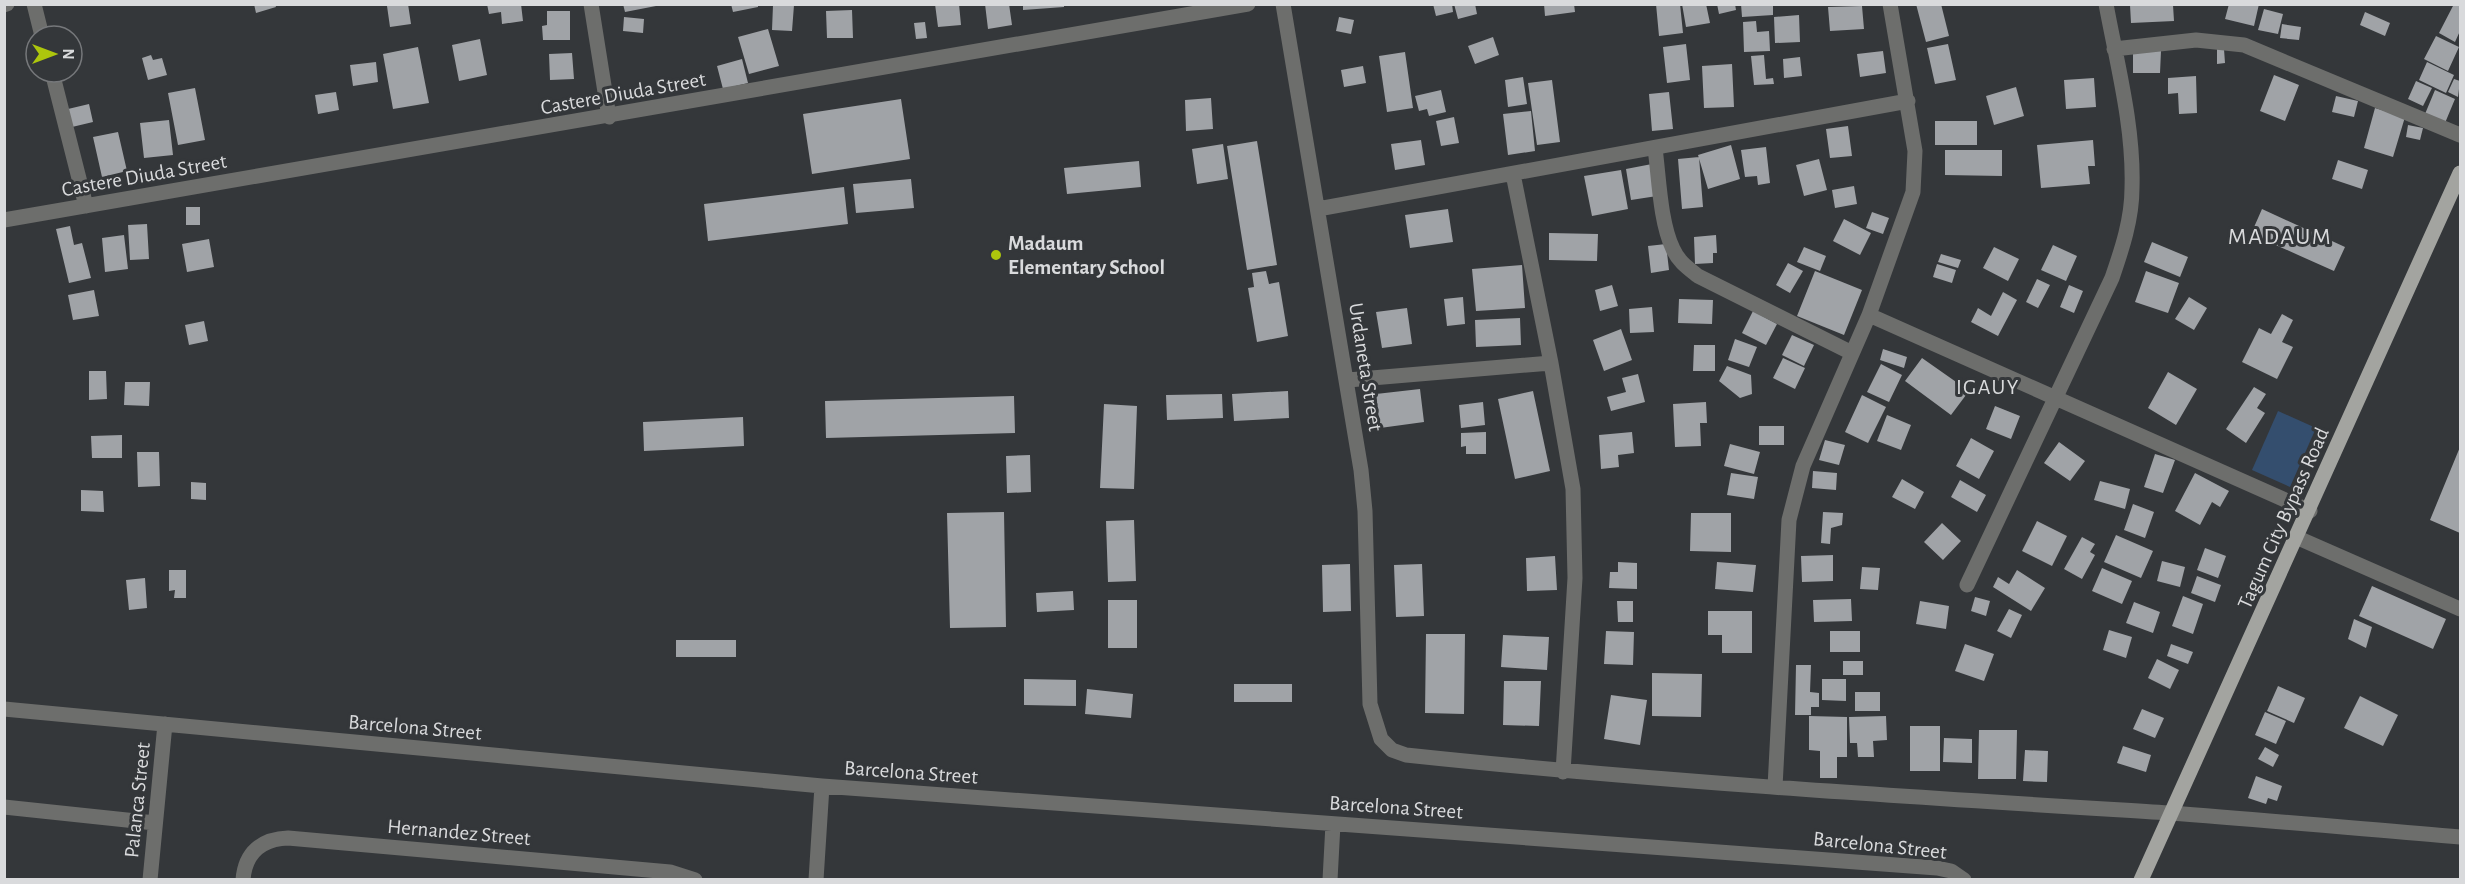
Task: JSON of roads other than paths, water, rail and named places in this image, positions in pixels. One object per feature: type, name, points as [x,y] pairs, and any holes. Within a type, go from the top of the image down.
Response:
[{"type":"main road","name":"Tagum City Bypass Road","points":[[2141,879],[2298,538],[2460,173]]},
{"type":"street","points":[[34,4],[39,24]]},
{"type":"street","points":[[591,4],[609,117]]},
{"type":"street","name":"Castere Diuda Street","points":[[4,220],[609,117],[1248,4]]},
{"type":"street","name":"Urdaneta Street","points":[[1283,4],[1348,380],[1365,511],[1370,704],[1381,739],[1392,750],[1406,755],[1563,772]]},
{"type":"street","points":[[1775,788],[1789,520],[1803,466],[1869,315],[1914,192],[1915,151],[1890,4]]},
{"type":"street","points":[[1967,585],[2112,278],[2129,219],[2132,188],[2131,156],[2106,4]]},
{"type":"street","points":[[2114,49],[2196,40],[2244,45],[2460,135]]},
{"type":"street","points":[[55,84],[86,206]]},
{"type":"street","points":[[1318,209],[1908,100]]},
{"type":"street","points":[[1655,148],[1668,236],[1673,251],[1684,265],[1698,276],[1852,353]]},
{"type":"street","points":[[1513,174],[1551,363],[1571,478],[1576,535],[1563,772],[2171,814],[2460,837]]},
{"type":"street","points":[[1869,315],[2310,511]]},
{"type":"street","points":[[1348,380],[1551,363]]},
{"type":"street","points":[[2298,538],[2460,609]]},
{"type":"street","name":"Barcelona Street","points":[[4,709],[822,786],[1937,868],[1951,871],[1964,879]]},
{"type":"street","name":"Palanca Street","points":[[150,879],[165,724]]},
{"type":"street","name":"Barcelona Street","points":[[816,879],[822,786]]},
{"type":"street","points":[[4,807],[155,823]]},
{"type":"street","points":[[1329,879],[1333,824]]},
{"type":"street","name":"Hernandez Street","points":[[243,879],[248,861],[260,844],[288,838],[670,872],[695,879]]},
{"type":"place","name":"Madaum Elementary School","points":[[996,255]]},
{"type":"district","name":"MADAUM","points":[[2280,236]]},
{"type":"district","name":"IGAUY","points":[[1988,386]]}]
